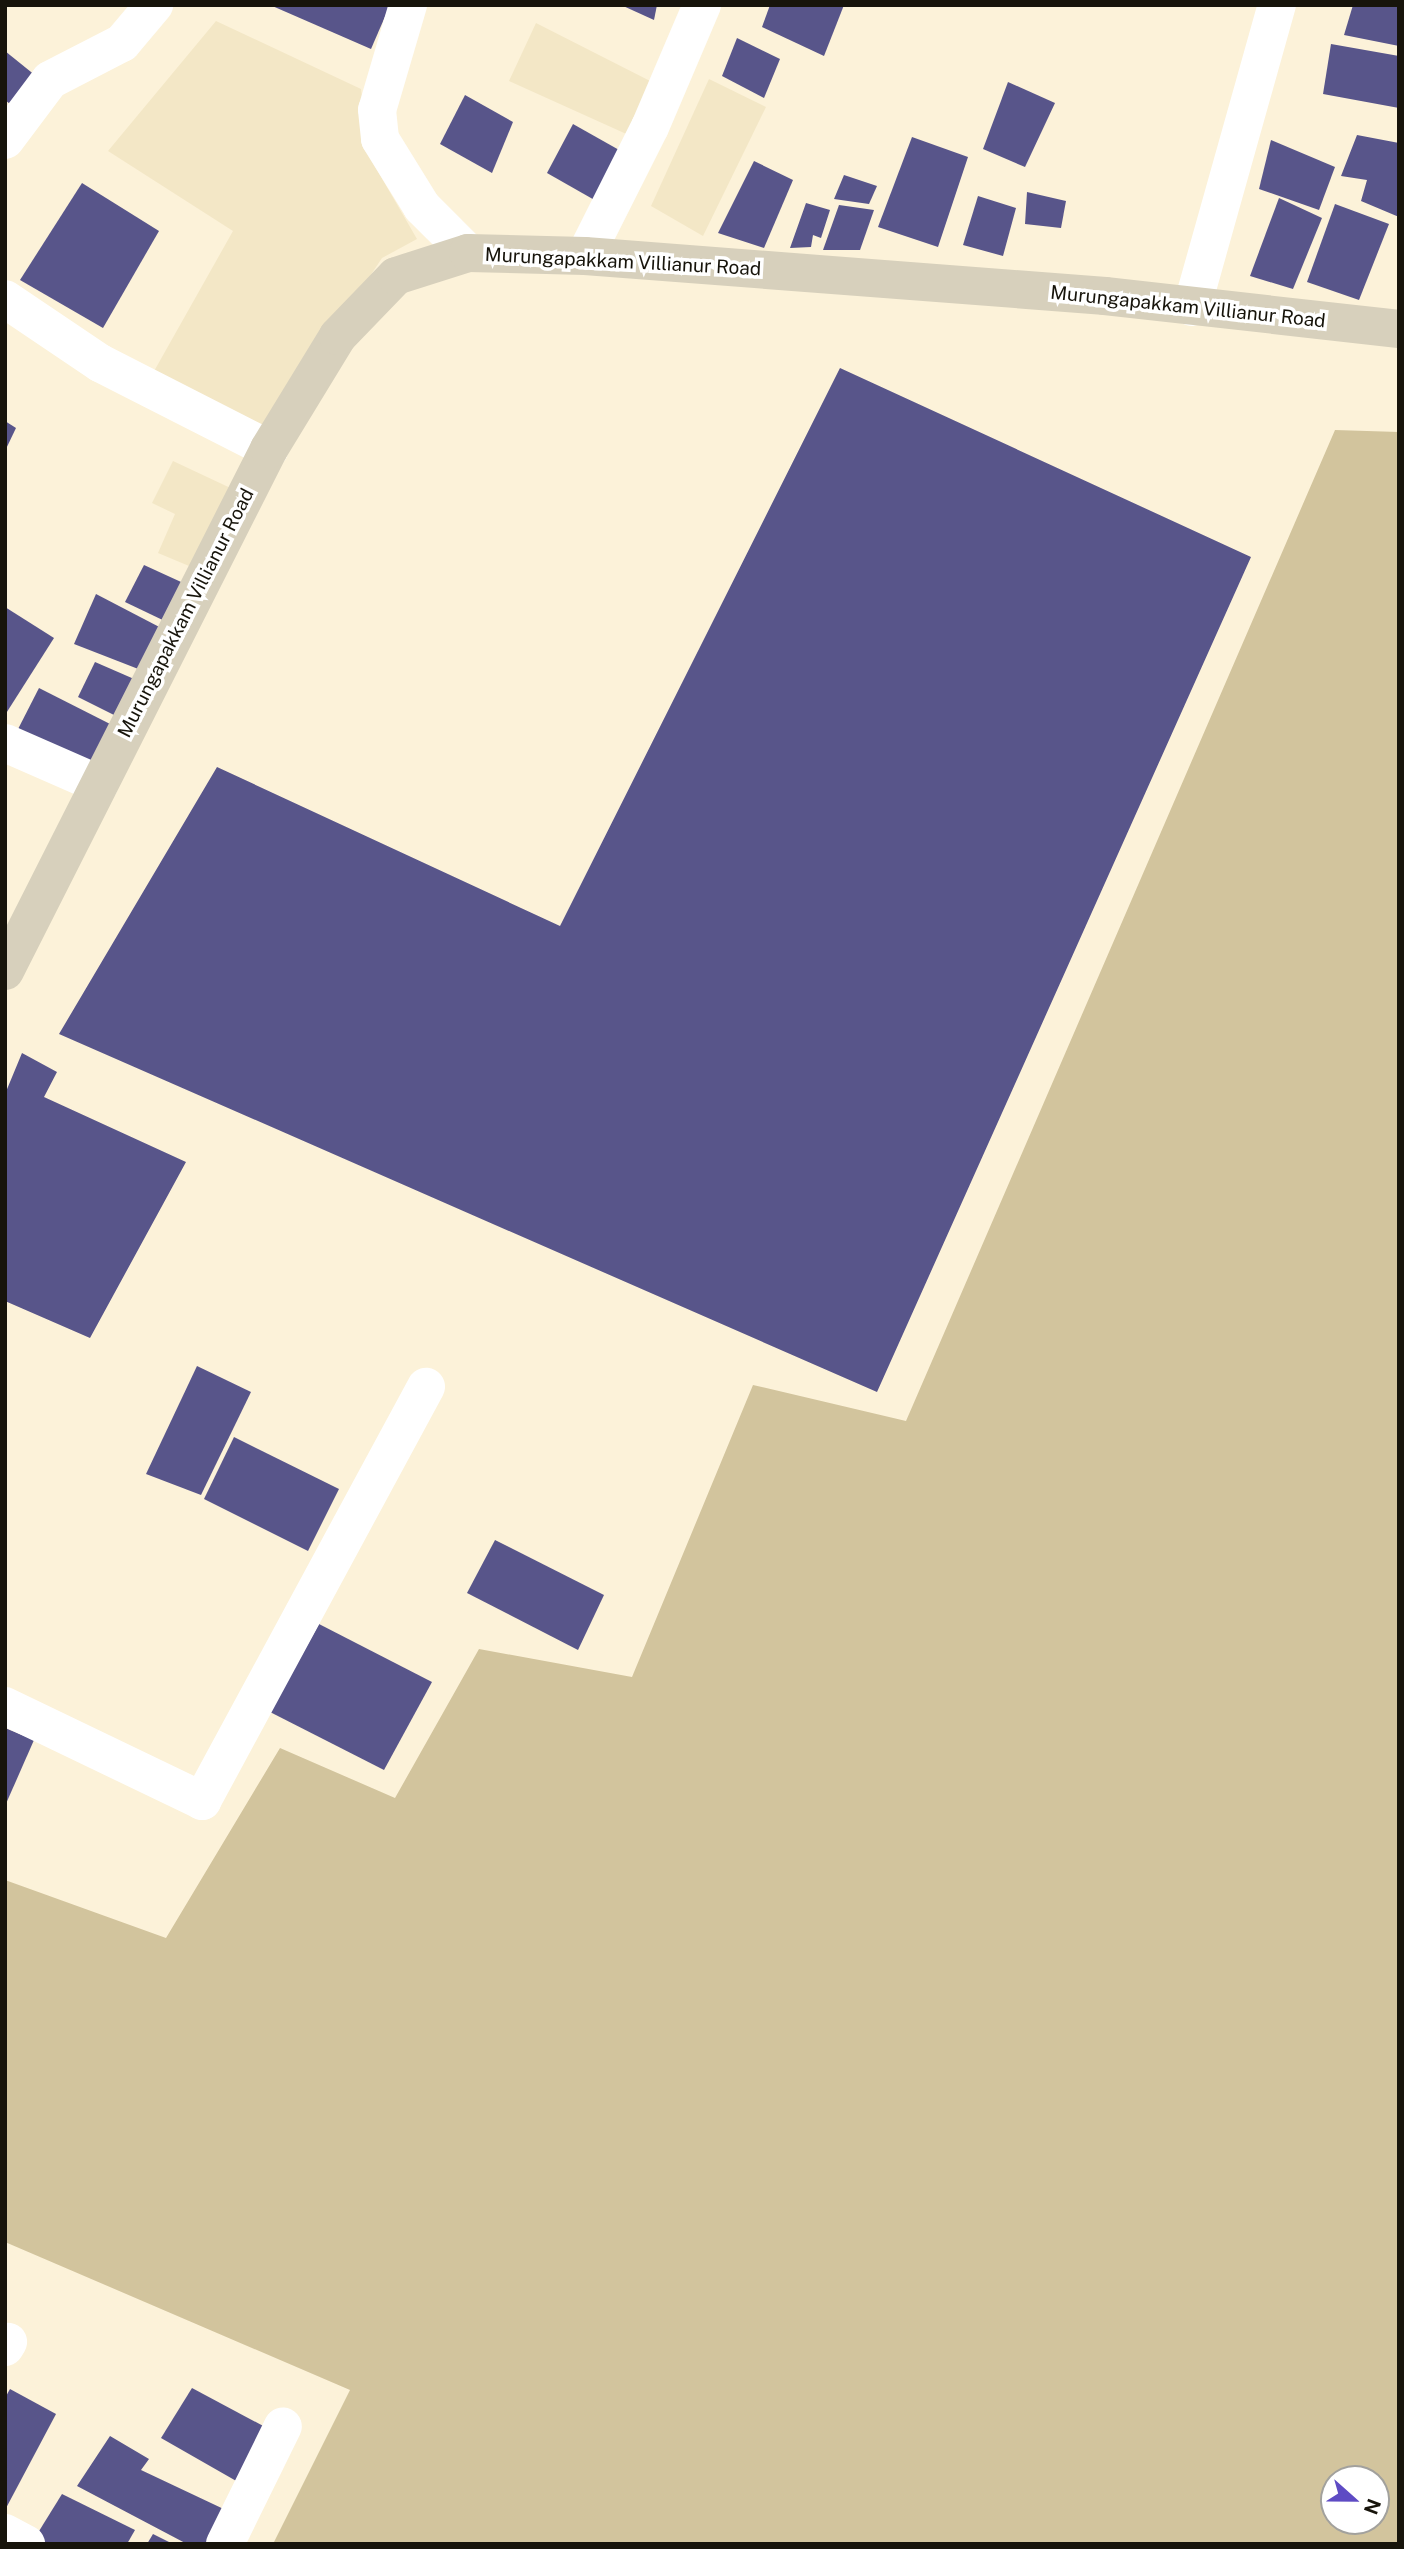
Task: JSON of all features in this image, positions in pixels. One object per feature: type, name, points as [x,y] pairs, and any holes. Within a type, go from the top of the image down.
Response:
[{"type":"main road","name":"Murungapakkam Villianur Road","points":[[5,971],[269,449],[338,336],[396,276],[468,253],[585,256],[1192,307],[1399,329]]},
{"type":"street","points":[[5,140],[50,80],[122,43],[154,5]]},
{"type":"street","points":[[408,5],[377,110],[380,139],[422,207],[468,253]]},
{"type":"street","points":[[585,256],[650,127],[702,5]]},
{"type":"street","points":[[1192,307],[1277,5]]},
{"type":"street","points":[[5,299],[100,363],[269,449]]},
{"type":"street","points":[[5,743],[99,784]]},
{"type":"street","points":[[5,1706],[202,1801],[426,1387]]},
{"type":"street","points":[[225,2544],[283,2426]]},
{"type":"street","points":[[5,2533],[26,2544]]},
{"type":"shaded area","points":[[216,21],[361,89],[369,156],[417,239],[382,258],[267,431],[153,373],[233,231],[108,151]]},
{"type":"shaded area","points":[[536,23],[658,85],[633,137],[509,81]]},
{"type":"shaded area","points":[[709,79],[766,107],[703,236],[651,206]]},
{"type":"shaded area","points":[[1335,430],[1399,432],[1399,2544],[273,2544],[350,2390],[5,2242],[5,1880],[166,1938],[280,1748],[395,1798],[479,1649],[632,1677],[753,1385],[906,1421]]},
{"type":"shaded area","points":[[173,461],[239,492],[201,571],[158,553],[175,514],[152,503]]},
{"type":"building","points":[[270,5],[390,5],[371,49]]},
{"type":"building","points":[[621,5],[657,5],[654,20]]},
{"type":"building","points":[[770,5],[844,5],[824,56],[762,27]]},
{"type":"building","points":[[1353,5],[1399,5],[1399,46],[1344,35]]},
{"type":"building","points":[[737,38],[780,59],[764,98],[722,76]]},
{"type":"building","points":[[1331,44],[1399,56],[1399,108],[1323,94]]},
{"type":"building","points":[[5,51],[36,76],[10,104],[5,100]]},
{"type":"building","points":[[1008,82],[1055,103],[1025,167],[983,149]]},
{"type":"building","points":[[465,95],[513,122],[492,173],[440,144]]},
{"type":"building","points":[[573,124],[628,155],[605,206],[547,173]]},
{"type":"building","points":[[1357,135],[1399,143],[1399,217],[1361,201],[1367,180],[1341,176]]},
{"type":"building","points":[[912,137],[968,157],[938,247],[878,227]]},
{"type":"building","points":[[1271,140],[1335,167],[1319,210],[1259,189]]},
{"type":"building","points":[[754,161],[793,180],[764,248],[718,233]]},
{"type":"building","points":[[844,175],[877,186],[869,204],[834,199]]},
{"type":"building","points":[[82,183],[159,231],[103,328],[20,280]]},
{"type":"building","points":[[1027,192],[1066,201],[1061,228],[1025,224]]},
{"type":"building","points":[[978,196],[1016,208],[1003,256],[963,245]]},
{"type":"building","points":[[1279,198],[1322,218],[1293,289],[1250,276]]},
{"type":"building","points":[[806,203],[830,210],[821,238],[813,235],[811,247],[790,248]]},
{"type":"building","points":[[1335,204],[1389,224],[1359,300],[1307,282]]},
{"type":"building","points":[[839,205],[874,210],[860,250],[823,250]]},
{"type":"building","points":[[840,368],[1251,557],[877,1392],[59,1034],[217,767],[560,926]]},
{"type":"building","points":[[5,421],[16,428],[5,451]]},
{"type":"building","points":[[144,565],[192,587],[171,624],[125,602]]},
{"type":"building","points":[[96,594],[167,631],[146,672],[74,644]]},
{"type":"building","points":[[5,607],[54,638],[5,715]]},
{"type":"building","points":[[95,662],[141,682],[122,719],[78,697]]},
{"type":"building","points":[[39,688],[118,728],[95,773],[15,735]]},
{"type":"building","points":[[22,1053],[57,1072],[44,1097],[186,1162],[90,1338],[5,1301],[5,1094]]},
{"type":"building","points":[[197,1366],[251,1392],[201,1495],[146,1474]]},
{"type":"building","points":[[234,1437],[339,1489],[308,1551],[204,1499]]},
{"type":"building","points":[[495,1540],[604,1595],[578,1650],[467,1593]]},
{"type":"building","points":[[319,1624],[432,1682],[384,1770],[270,1712]]},
{"type":"building","points":[[5,1728],[34,1740],[5,1806]]},
{"type":"building","points":[[192,2388],[267,2428],[238,2482],[161,2438]]},
{"type":"building","points":[[10,2389],[56,2414],[5,2510],[5,2398]]},
{"type":"building","points":[[110,2436],[149,2459],[141,2470],[230,2512],[214,2544],[187,2544],[77,2486]]},
{"type":"building","points":[[62,2494],[135,2530],[127,2544],[31,2544]]},
{"type":"building","points":[[153,2534],[173,2544],[147,2544]]}]
